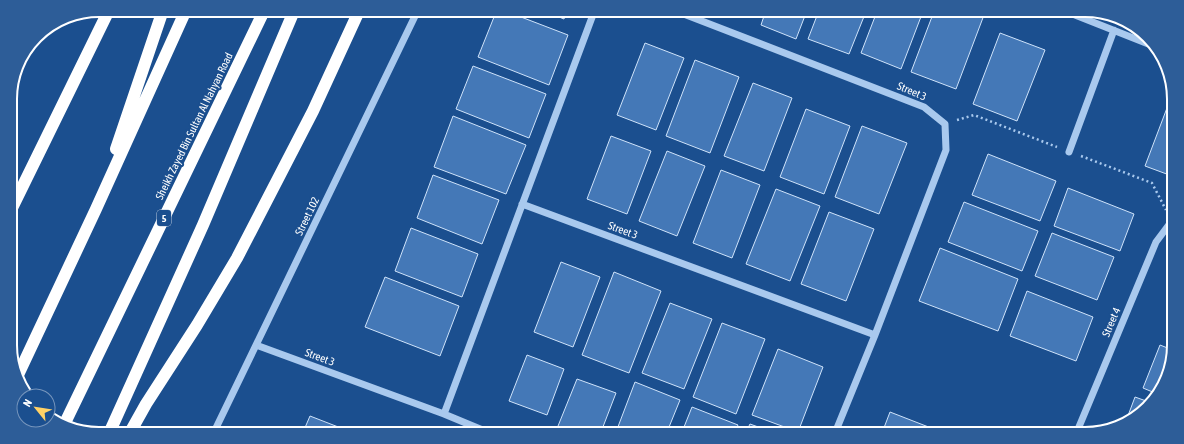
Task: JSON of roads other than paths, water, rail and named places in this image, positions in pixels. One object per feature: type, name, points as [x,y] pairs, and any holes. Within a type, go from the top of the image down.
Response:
[{"type":"highway","points":[[17,198],[106,17]]},
{"type":"highway","points":[[96,209],[161,17]]},
{"type":"highway","points":[[21,369],[96,209],[183,17]]},
{"type":"highway","name":"Sheikh Zayed Bin Sultan Al Nahyan Road","points":[[66,420],[261,17]]},
{"type":"highway","points":[[112,427],[203,225],[291,17]]},
{"type":"highway","points":[[134,427],[146,404],[197,325],[237,258],[310,118],[356,17]]},
{"type":"street","name":"Street 102","points":[[217,427],[415,17]]},
{"type":"street","points":[[444,414],[592,17]]},
{"type":"street","name":"Street 3","points":[[691,17],[924,107],[945,124],[946,150],[875,335],[837,427]]},
{"type":"street","points":[[1080,17],[1144,42]]},
{"type":"street","points":[[1069,152],[1114,30]]},
{"type":"street","name":"Street 3","points":[[522,204],[875,335]]},
{"type":"street","name":"Street 4","points":[[1079,427],[1156,242],[1167,227]]},
{"type":"street","name":"Street 3","points":[[256,345],[475,427]]}]
